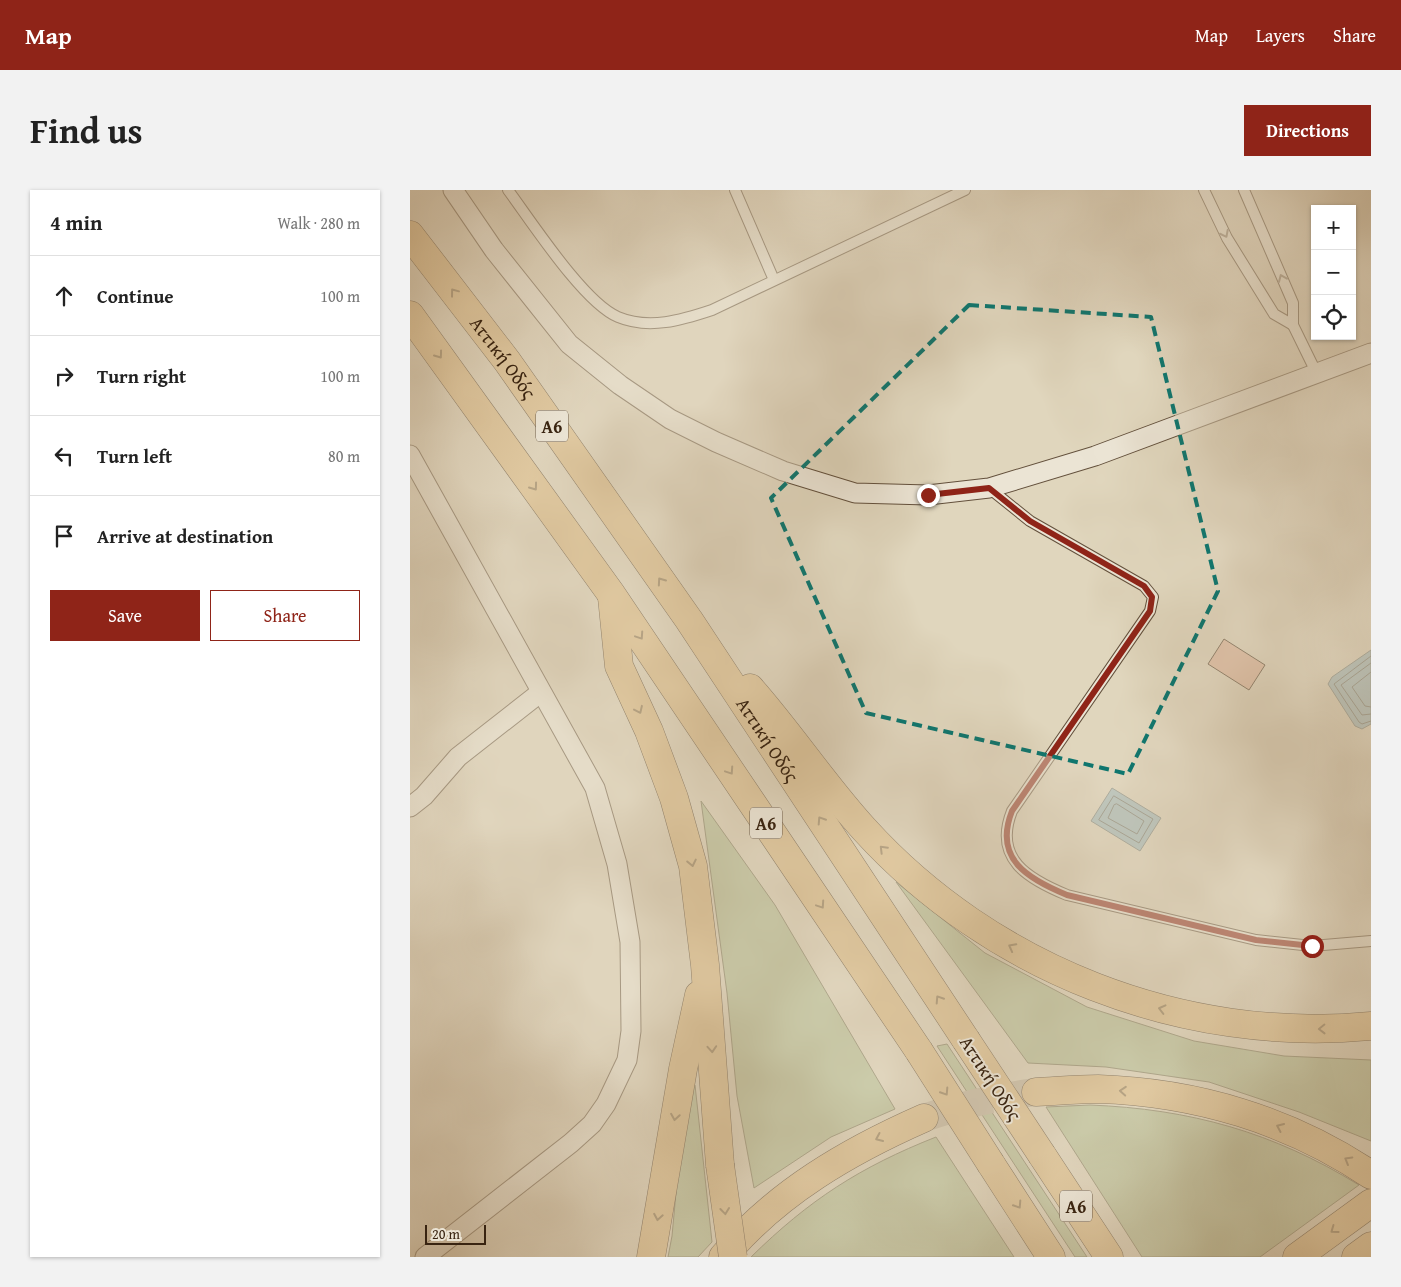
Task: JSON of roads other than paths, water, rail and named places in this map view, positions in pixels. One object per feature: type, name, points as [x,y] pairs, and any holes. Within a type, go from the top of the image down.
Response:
[{"type":"highway","name":"Αττική Οδός","points":[[410,235],[507,361],[688,620],[1109,1257]]},
{"type":"highway","name":"Α6","points":[[410,315],[612,595],[919,1052],[1051,1257]]},
{"type":"highway","points":[[612,595],[619,666],[649,732],[674,798],[693,866],[706,966],[720,1165],[733,1257]]},
{"type":"highway","points":[[688,620],[782,724],[826,784],[864,829],[903,869],[952,908],[1002,942],[1087,984],[1142,1004],[1192,1017],[1292,1030],[1371,1026]]},
{"type":"highway","points":[[651,1257],[683,1069],[706,966]]},
{"type":"highway","points":[[1036,1092],[1096,1089],[1155,1093],[1214,1104],[1271,1122],[1325,1147],[1371,1175]]},
{"type":"highway","points":[[723,1257],[779,1203],[824,1169],[872,1141],[924,1118]]},
{"type":"highway","points":[[1297,1257],[1371,1203]]},
{"type":"highway","points":[[1356,1257],[1371,1246]]},
{"type":"street","points":[[453,190],[494,250],[570,344],[620,385],[670,419],[783,471],[855,492],[928,495],[989,488],[1095,456],[1371,353]]},
{"type":"street","points":[[410,454],[416,483],[596,788],[618,864],[630,942],[631,1031],[628,1060],[606,1104],[592,1124],[540,1168],[425,1257]]},
{"type":"street","points":[[410,807],[424,796],[458,757],[541,692]]},
{"type":"lane","points":[[508,190],[588,294],[617,317],[647,323],[676,322],[712,310],[965,190]]},
{"type":"lane","points":[[735,190],[774,280]]},
{"type":"lane","points":[[1204,190],[1227,238],[1274,314],[1293,325]]},
{"type":"lane","points":[[1244,190],[1293,303],[1293,325],[1316,372]]},
{"type":"lane","points":[[989,488],[1030,521],[1144,586],[1149,590],[1153,605],[1012,811],[1005,828],[1006,844],[1014,860],[1027,875],[1045,886],[1067,895],[1256,940],[1312,946],[1371,941]]},
{"type":"water","points":[[1371,650],[1371,724],[1362,729],[1355,726],[1328,684],[1332,677]]},
{"type":"water","points":[[1112,788],[1161,818],[1140,851],[1091,821]]},
{"type":"tunnel","points":[[924,1118],[979,1102],[1036,1092]]}]
